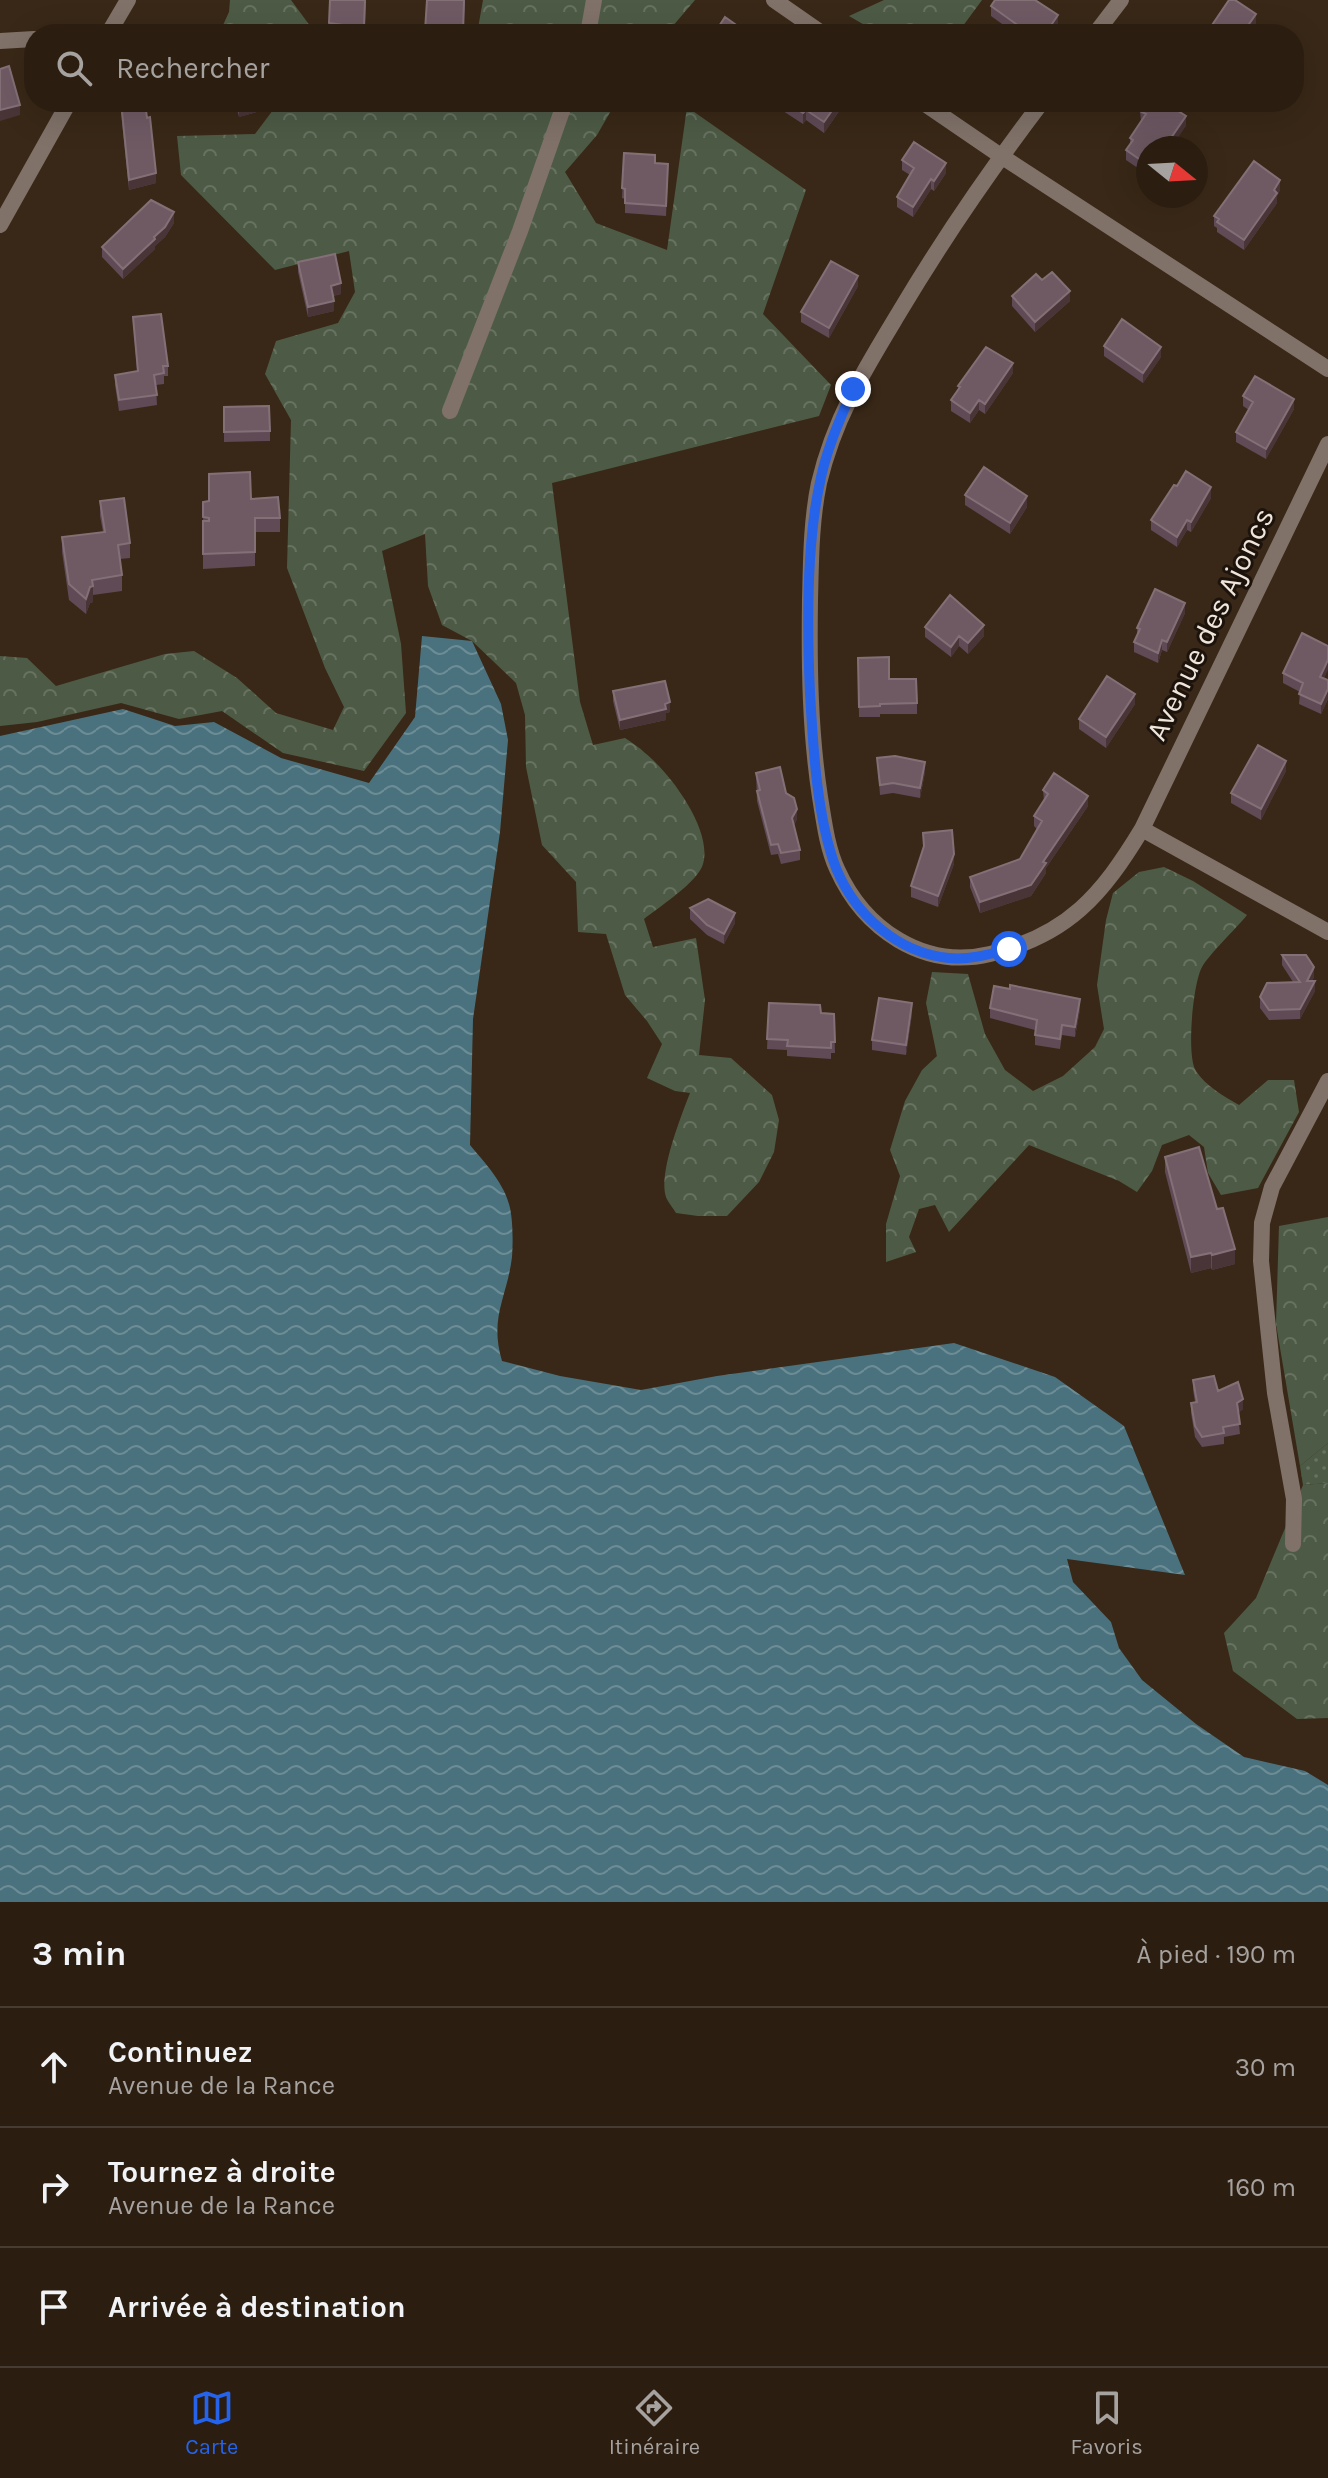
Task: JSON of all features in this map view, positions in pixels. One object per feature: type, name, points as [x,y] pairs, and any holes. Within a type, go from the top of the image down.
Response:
[{"type":"street","points":[[114,24],[128,0]]},
{"type":"street","points":[[590,24],[594,0]]},
{"type":"street","points":[[774,0],[809,24]]},
{"type":"street","points":[[1103,24],[1121,0]]},
{"type":"street","points":[[0,41],[24,40]]},
{"type":"street","points":[[0,225],[63,112]]},
{"type":"street","points":[[450,411],[561,112]]},
{"type":"street","points":[[937,112],[1328,369]]},
{"type":"street","name":"Avenue des Ajoncs","points":[[1034,112],[1001,156],[917,282],[853,389],[832,438],[819,486],[812,536],[809,658],[812,728],[824,823],[836,868],[853,899],[874,923],[899,943],[926,954],[952,958],[982,956],[1009,949],[1043,934],[1074,915],[1099,892],[1142,829],[1328,444]]},
{"type":"street","points":[[1142,829],[1328,932]]},
{"type":"street","points":[[1293,1544],[1294,1499],[1275,1393],[1261,1261],[1262,1223],[1272,1187],[1328,1081]]},
{"type":"green space","points":[[230,0],[291,0],[309,24],[224,24]]},
{"type":"green space","points":[[483,0],[695,0],[675,24],[479,24]]},
{"type":"green space","points":[[884,0],[982,0],[964,24],[863,24],[849,16]]},
{"type":"green space","points":[[272,112],[610,112],[597,135],[565,172],[596,223],[667,250],[686,112],[694,112],[806,190],[763,314],[831,385],[819,416],[552,483],[580,702],[593,745],[625,738],[640,749],[677,788],[702,835],[704,850],[700,871],[644,919],[653,947],[696,938],[705,1000],[699,1055],[731,1058],[772,1095],[779,1120],[774,1152],[759,1182],[727,1216],[676,1213],[666,1197],[664,1187],[668,1160],[690,1093],[675,1091],[647,1078],[662,1044],[625,995],[606,934],[578,932],[576,882],[542,845],[526,767],[525,715],[516,683],[472,641],[442,625],[428,586],[425,534],[382,551],[401,644],[406,713],[364,771],[283,753],[222,711],[179,719],[121,703],[37,722],[0,726],[0,656],[27,658],[56,686],[165,654],[194,651],[237,678],[276,713],[333,730],[344,707],[325,668],[287,568],[291,420],[265,374],[276,341],[338,323],[355,292],[349,251],[275,270],[181,175],[177,136],[255,134]]},
{"type":"green space","points":[[1164,867],[1247,915],[1202,967],[1194,1003],[1191,1051],[1200,1076],[1239,1105],[1268,1080],[1294,1080],[1299,1112],[1258,1188],[1221,1195],[1208,1173],[1204,1147],[1189,1135],[1162,1145],[1152,1171],[1137,1192],[1119,1181],[1029,1145],[949,1232],[935,1205],[919,1209],[909,1237],[916,1252],[886,1262],[886,1224],[900,1176],[890,1150],[905,1101],[922,1070],[937,1056],[926,1003],[932,972],[968,974],[985,1034],[1005,1070],[1033,1091],[1063,1076],[1095,1047],[1104,1029],[1097,985],[1113,893],[1139,872]]},
{"type":"green space","points":[[1328,1217],[1328,1443],[1300,1466],[1276,1324],[1279,1226]]},
{"type":"green space","points":[[1328,1443],[1328,1483],[1303,1485],[1300,1466]]},
{"type":"green space","points":[[1328,1483],[1328,1718],[1297,1719],[1233,1671],[1224,1633],[1256,1598],[1303,1485]]},
{"type":"water","points":[[422,636],[472,641],[501,704],[508,740],[500,832],[473,1019],[470,1145],[499,1182],[511,1214],[512,1257],[497,1332],[502,1361],[560,1376],[641,1390],[717,1376],[954,1343],[1055,1377],[1124,1426],[1185,1575],[1067,1559],[1073,1582],[1111,1622],[1119,1648],[1142,1680],[1196,1724],[1244,1757],[1305,1771],[1328,1785],[1328,1902],[0,1902],[0,736],[123,709],[175,726],[214,722],[281,758],[369,783],[415,717]]},
{"type":"building","points":[[330,0],[365,0],[364,24],[329,23]]},
{"type":"building","points":[[427,0],[464,0],[463,24],[425,24]]},
{"type":"building","points":[[995,0],[1035,0],[1058,15],[1052,24],[1016,24],[991,6]]},
{"type":"building","points":[[1229,0],[1235,0],[1256,14],[1249,24],[1213,24]]},
{"type":"building","points":[[725,17],[735,24],[720,24]]},
{"type":"building","points":[[9,66],[20,105],[0,110],[0,69]]},
{"type":"building","points":[[122,112],[146,112],[147,118],[150,117],[156,173],[129,180]]},
{"type":"building","points":[[809,112],[831,112],[824,122]]},
{"type":"building","points":[[1142,112],[1180,112],[1186,116],[1172,136],[1136,136],[1136,157],[1126,150],[1133,140],[1130,138],[1146,114]]},
{"type":"building","points":[[914,142],[946,163],[934,181],[931,179],[913,207],[897,197],[914,168],[902,160]]},
{"type":"building","points":[[624,153],[655,155],[655,163],[668,164],[666,206],[625,203],[625,189],[622,188]]},
{"type":"building","points":[[1254,161],[1280,180],[1274,190],[1277,193],[1244,240],[1217,222],[1219,219],[1214,216]]},
{"type":"building","points":[[151,200],[174,212],[155,239],[123,269],[102,247]]},
{"type":"building","points":[[335,254],[341,283],[331,286],[334,301],[308,307],[298,262]]},
{"type":"building","points":[[831,261],[858,276],[829,328],[801,312]]},
{"type":"building","points":[[1052,272],[1070,291],[1035,322],[1012,296],[1036,274],[1042,280]]},
{"type":"building","points":[[161,314],[168,366],[163,366],[164,373],[154,375],[157,395],[119,400],[115,375],[138,371],[133,317]]},
{"type":"building","points":[[1122,319],[1161,347],[1143,373],[1104,346]]},
{"type":"building","points":[[986,347],[1013,363],[985,404],[979,400],[970,413],[951,400]]},
{"type":"building","points":[[1255,376],[1294,399],[1266,449],[1236,432],[1253,402],[1243,396]]},
{"type":"building","points":[[269,406],[270,431],[224,432],[224,407]]},
{"type":"building","points":[[984,467],[1027,496],[1010,523],[965,495]]},
{"type":"building","points":[[1186,471],[1211,487],[1191,522],[1187,520],[1177,537],[1151,520]]},
{"type":"building","points":[[250,472],[251,499],[278,497],[280,518],[255,518],[255,552],[203,554],[203,521],[209,521],[209,518],[203,517],[203,502],[209,501],[209,474]]},
{"type":"building","points":[[124,498],[130,543],[118,545],[122,575],[92,580],[93,586],[86,599],[69,584],[62,537],[105,532],[100,501]]},
{"type":"building","points":[[1155,589],[1185,603],[1167,642],[1162,640],[1158,653],[1134,642]]},
{"type":"building","points":[[950,595],[984,625],[968,643],[959,636],[951,647],[925,627]]},
{"type":"building","points":[[1302,633],[1328,646],[1328,660],[1320,677],[1328,680],[1328,689],[1321,704],[1299,694],[1303,683],[1283,673]]},
{"type":"building","points":[[889,657],[889,679],[916,679],[917,703],[859,707],[858,658]]},
{"type":"building","points":[[1107,676],[1135,694],[1106,737],[1079,719]]},
{"type":"building","points":[[665,681],[670,702],[665,704],[666,709],[620,720],[613,691]]},
{"type":"building","points":[[1258,745],[1286,761],[1261,809],[1231,793]]},
{"type":"building","points":[[895,756],[925,762],[920,788],[893,783],[880,785],[877,758]]},
{"type":"building","points":[[780,767],[786,793],[794,798],[797,809],[792,818],[800,850],[781,853],[778,844],[771,845],[757,791],[760,790],[756,773]]},
{"type":"building","points":[[1054,773],[1088,796],[1031,885],[980,902],[970,877],[1020,859],[1042,821],[1034,816],[1048,794],[1043,790]]},
{"type":"building","points":[[952,830],[954,854],[938,896],[911,886],[924,846],[923,833]]},
{"type":"building","points":[[708,899],[735,913],[724,934],[707,925],[690,908]]},
{"type":"building","points":[[1282,955],[1306,955],[1314,967],[1307,981],[1315,981],[1300,1009],[1269,1010],[1260,997],[1267,983],[1300,982]]},
{"type":"building","points":[[1010,985],[1080,999],[1075,1027],[1062,1025],[1060,1039],[1035,1035],[1037,1020],[990,1008],[994,986],[1010,989]]},
{"type":"building","points":[[879,998],[912,1003],[906,1045],[872,1040]]},
{"type":"building","points":[[769,1003],[820,1005],[821,1013],[834,1014],[835,1042],[831,1042],[831,1048],[787,1046],[788,1040],[767,1039]]},
{"type":"building","points":[[1199,1147],[1217,1209],[1223,1208],[1235,1249],[1191,1257],[1165,1157]]},
{"type":"building","points":[[1214,1376],[1218,1391],[1238,1382],[1243,1399],[1237,1403],[1240,1424],[1223,1427],[1224,1433],[1202,1437],[1195,1426],[1191,1403],[1197,1402],[1193,1380]]},
{"type":"route","points":[[853,389],[832,438],[819,486],[812,536],[809,658],[812,728],[824,823],[836,868],[853,899],[874,923],[899,943],[926,954],[952,958],[982,956],[1009,949]]}]
